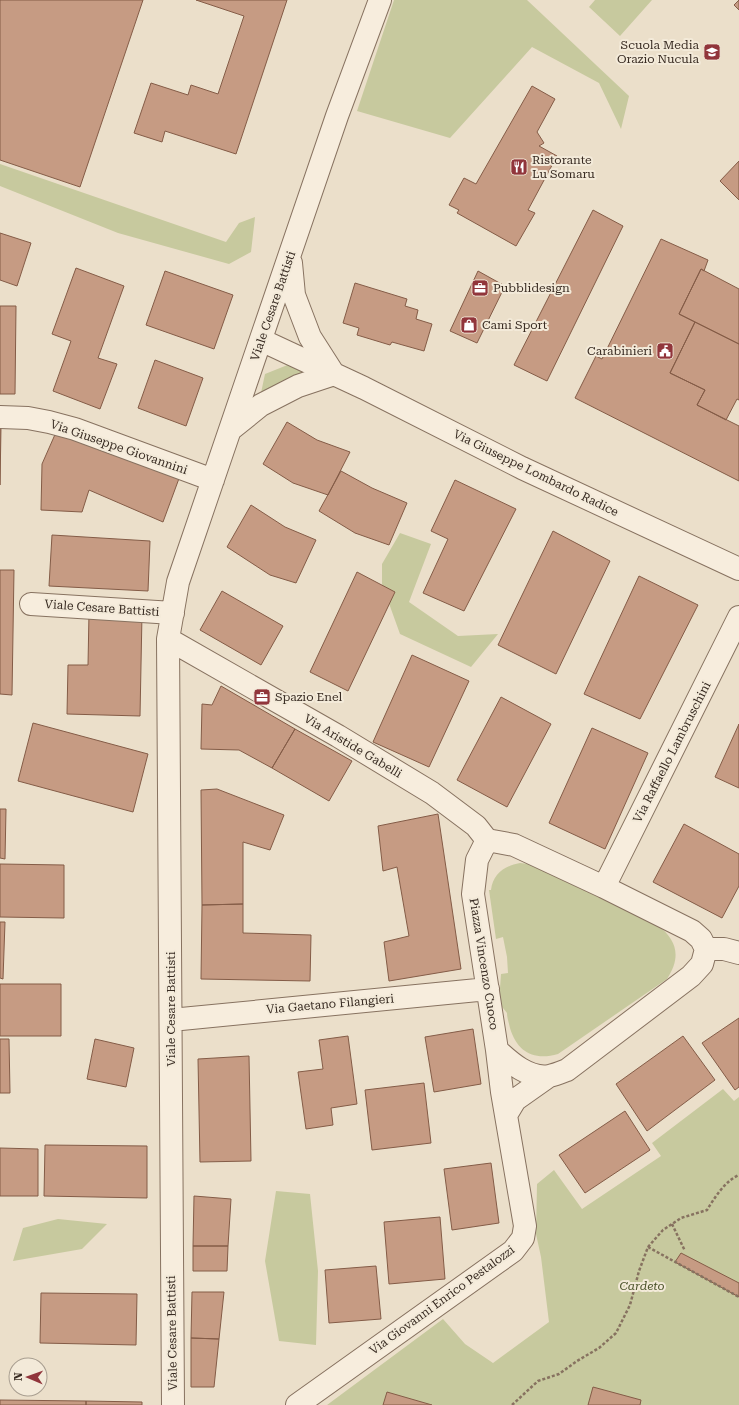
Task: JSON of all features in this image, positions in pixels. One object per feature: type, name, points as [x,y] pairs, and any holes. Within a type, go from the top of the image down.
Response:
[{"type":"street","name":"Viale Cesare Battisti","points":[[173,1405],[168,639],[178,582],[337,116],[380,0]]},
{"type":"street","points":[[230,430],[261,405],[298,386],[334,374],[310,337],[294,295],[290,256]]},
{"type":"street","name":"Via Giuseppe Lombardo Radice","points":[[261,340],[334,374],[522,468],[739,569]]},
{"type":"street","name":"Via Giuseppe Giovannini","points":[[0,417],[28,418],[75,429],[213,480]]},
{"type":"street","name":"Viale Cesare Battisti","points":[[31,604],[173,613]]},
{"type":"street","name":"Via Raffaello Lambruschini","points":[[604,887],[739,616]]},
{"type":"street","name":"Via Aristide Gabelli","points":[[168,639],[338,736],[432,793],[476,826],[487,840]]},
{"type":"street","points":[[487,840],[514,845],[604,887],[692,931],[701,938],[706,949],[702,964],[691,976],[567,1070],[549,1076],[515,1100],[506,1115]]},
{"type":"street","name":"Piazza Vincenzo Cuoco","points":[[487,840],[477,860],[473,894],[497,1050]]},
{"type":"street","points":[[706,949],[724,949],[739,953]]},
{"type":"street","name":"Via Gaetano Filangieri","points":[[171,1020],[488,989]]},
{"type":"street","points":[[497,1050],[513,1064],[532,1074],[549,1076]]},
{"type":"street","name":"Via Giovanni Enrico Pestalozzi","points":[[297,1405],[513,1251],[523,1238],[525,1226],[502,1092],[497,1050]]},
{"type":"path","points":[[512,1405],[538,1381],[559,1374],[599,1348],[616,1333],[630,1305],[639,1271],[648,1247],[663,1230],[681,1218],[708,1210],[718,1192],[739,1175]]},
{"type":"path","points":[[672,1224],[685,1251]]},
{"type":"path","points":[[648,1247],[739,1297]]},
{"type":"green space","points":[[394,0],[527,0],[629,96],[621,129],[599,83],[532,47],[450,138],[357,111]]},
{"type":"green space","points":[[595,0],[652,0],[620,36],[589,7]]},
{"type":"green space","points":[[0,164],[226,242],[239,223],[255,217],[251,252],[229,264],[118,233],[0,186]]},
{"type":"green space","points":[[300,360],[341,385],[258,407],[265,374]]},
{"type":"green space","points":[[400,533],[431,544],[409,602],[458,636],[498,634],[471,667],[400,634],[382,584],[382,564]]},
{"type":"green space","points":[[520,863],[529,864],[657,925],[669,937],[675,950],[676,957],[667,979],[558,1054],[549,1056],[534,1055],[522,1049],[513,1036],[507,1013],[499,1003],[501,974],[508,973],[507,957],[503,937],[496,939],[489,890],[491,890],[494,879],[500,872],[509,866]]},
{"type":"green space","name":"Cardeto","points":[[723,1089],[734,1101],[739,1097],[739,1405],[327,1405],[443,1319],[465,1344],[493,1363],[549,1322],[541,1257],[536,1234],[537,1184],[554,1170],[582,1209],[661,1156],[652,1143]]},
{"type":"green space","points":[[276,1191],[310,1194],[318,1271],[316,1345],[279,1341],[265,1261]]},
{"type":"green space","points":[[58,1219],[107,1224],[82,1249],[13,1261],[23,1228]]},
{"type":"building","points":[[0,0],[143,0],[80,187],[0,160]]},
{"type":"building","points":[[196,0],[287,0],[236,154],[165,131],[162,142],[134,133],[151,83],[188,95],[191,85],[218,94],[244,16]]},
{"type":"building","points":[[739,0],[739,10],[734,5]]},
{"type":"building","name":"Ristorante Lu Somaru","points":[[532,86],[555,99],[537,132],[544,143],[539,146],[557,156],[528,210],[535,213],[516,246],[457,213],[459,210],[449,205],[464,178],[476,184]]},
{"type":"building","points":[[739,161],[739,200],[720,181]]},
{"type":"building","points":[[593,210],[623,226],[547,381],[514,365]]},
{"type":"building","points":[[0,233],[31,243],[17,286],[0,280]]},
{"type":"building","points":[[661,239],[708,260],[704,271],[701,269],[679,314],[695,322],[670,373],[705,390],[697,405],[739,426],[739,481],[575,398],[596,356],[602,359]]},
{"type":"building","points":[[76,268],[124,286],[98,358],[117,364],[100,409],[53,391],[71,341],[52,334]]},
{"type":"building","points":[[701,269],[739,289],[739,344],[679,314]]},
{"type":"building","points":[[165,271],[233,295],[214,349],[146,325]]},
{"type":"building","points":[[478,271],[505,286],[477,343],[450,331]]},
{"type":"building","points":[[355,283],[407,299],[405,306],[418,310],[416,319],[432,324],[424,351],[392,342],[390,345],[357,335],[359,328],[343,323]]},
{"type":"building","points":[[0,306],[16,306],[15,394],[0,394]]},
{"type":"building","points":[[695,322],[739,344],[739,400],[737,399],[726,420],[697,405],[705,390],[670,373]]},
{"type":"building","points":[[155,360],[203,378],[186,426],[138,408]]},
{"type":"building","points":[[287,422],[317,440],[350,452],[328,495],[293,483],[263,464]]},
{"type":"building","points":[[0,426],[1,426],[0,485]]},
{"type":"building","points":[[57,430],[181,473],[163,522],[89,490],[82,512],[41,510],[42,464]]},
{"type":"building","points":[[341,471],[372,488],[407,503],[389,545],[355,533],[319,511]]},
{"type":"building","points":[[455,480],[516,509],[464,611],[423,593],[448,539],[431,531]]},
{"type":"building","points":[[251,505],[285,527],[316,540],[296,583],[270,575],[227,547]]},
{"type":"building","points":[[553,531],[610,561],[556,674],[498,645]]},
{"type":"building","points":[[52,535],[150,541],[148,591],[49,586]]},
{"type":"building","points":[[0,570],[14,570],[12,695],[0,694]]},
{"type":"building","points":[[357,572],[395,592],[348,691],[310,672]]},
{"type":"building","points":[[639,576],[698,605],[640,719],[584,694]]},
{"type":"building","points":[[222,591],[283,626],[261,665],[200,630]]},
{"type":"building","points":[[89,613],[142,614],[140,716],[67,714],[68,665],[88,665]]},
{"type":"building","points":[[412,655],[469,681],[429,767],[373,742]]},
{"type":"building","points":[[221,686],[295,729],[272,768],[239,750],[201,749],[202,704],[212,705]]},
{"type":"building","points":[[501,697],[551,724],[507,807],[457,780]]},
{"type":"building","points":[[33,723],[148,754],[133,812],[18,781]]},
{"type":"building","points":[[739,724],[739,788],[715,777]]},
{"type":"building","points":[[592,728],[648,753],[605,849],[549,823]]},
{"type":"building","points":[[295,729],[352,761],[329,801],[272,768]]},
{"type":"building","points":[[217,789],[284,815],[270,850],[243,842],[243,904],[202,905],[201,790]]},
{"type":"building","points":[[0,809],[6,809],[5,859],[0,858]]},
{"type":"building","points":[[438,814],[461,969],[389,981],[384,942],[409,936],[397,867],[383,871],[378,826]]},
{"type":"building","points":[[684,824],[739,854],[739,886],[722,918],[653,882]]},
{"type":"building","points":[[0,864],[64,865],[64,918],[0,917]]},
{"type":"building","points":[[243,904],[243,933],[311,935],[310,981],[201,979],[202,905]]},
{"type":"building","points":[[0,922],[5,922],[3,979],[0,978]]},
{"type":"building","points":[[0,984],[61,984],[61,1036],[0,1036]]},
{"type":"building","points":[[739,1018],[739,1087],[735,1090],[702,1043]]},
{"type":"building","points":[[473,1029],[481,1084],[434,1092],[425,1037]]},
{"type":"building","points":[[348,1036],[357,1104],[331,1108],[333,1125],[306,1129],[298,1072],[323,1069],[319,1040]]},
{"type":"building","points":[[683,1036],[715,1080],[647,1131],[616,1084]]},
{"type":"building","points":[[0,1039],[9,1039],[10,1093],[0,1093]]},
{"type":"building","points":[[95,1039],[134,1048],[126,1087],[87,1079]]},
{"type":"building","points":[[249,1056],[251,1161],[200,1162],[198,1059]]},
{"type":"building","points":[[424,1083],[431,1143],[372,1150],[365,1090]]},
{"type":"building","points":[[625,1111],[650,1150],[585,1193],[559,1155]]},
{"type":"building","points":[[45,1145],[147,1146],[147,1198],[44,1196]]},
{"type":"building","points":[[0,1148],[38,1149],[38,1196],[0,1196]]},
{"type":"building","points":[[491,1163],[499,1223],[452,1230],[444,1169]]},
{"type":"building","points":[[194,1196],[231,1199],[228,1246],[193,1246]]},
{"type":"building","points":[[440,1217],[445,1279],[389,1284],[384,1222]]},
{"type":"building","points":[[193,1246],[228,1246],[227,1271],[193,1271]]},
{"type":"building","points":[[681,1253],[739,1283],[739,1297],[675,1262]]},
{"type":"building","points":[[376,1266],[381,1319],[329,1323],[325,1270]]},
{"type":"building","points":[[192,1292],[224,1292],[219,1339],[191,1338]]},
{"type":"building","points":[[41,1293],[137,1294],[136,1345],[40,1343]]},
{"type":"building","points":[[191,1338],[219,1339],[214,1387],[191,1387]]},
{"type":"building","points":[[593,1387],[641,1400],[640,1405],[588,1405]]},
{"type":"building","points":[[387,1392],[432,1405],[383,1405]]},
{"type":"building","points":[[0,1400],[86,1401],[86,1405],[0,1405]]},
{"type":"building","points":[[86,1401],[142,1402],[142,1405],[86,1405]]},
{"type":"place","name":"Scuola Media Orazio Nucula","points":[[712,52]]},
{"type":"place","name":"Ristorante Lu Somaru","points":[[519,167]]},
{"type":"place","name":"Pubblidesign","points":[[480,288]]},
{"type":"place","name":"Cami Sport","points":[[469,325]]},
{"type":"place","name":"Carabinieri","points":[[665,351]]},
{"type":"place","name":"Spazio Enel","points":[[262,697]]}]
